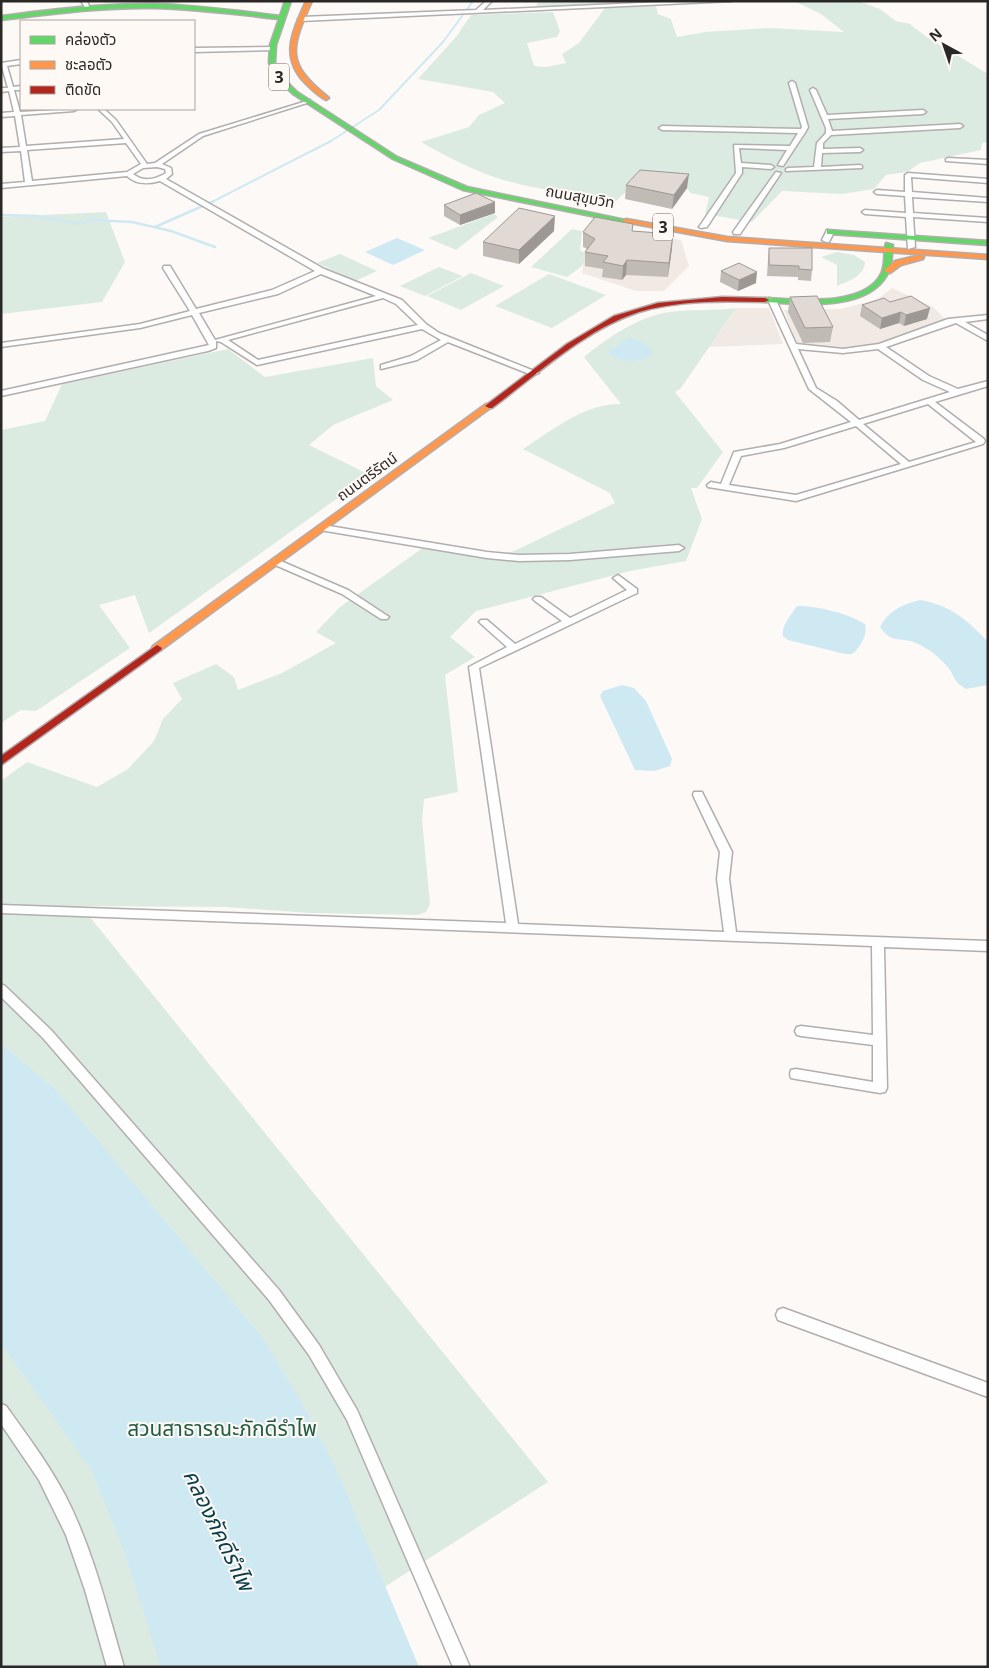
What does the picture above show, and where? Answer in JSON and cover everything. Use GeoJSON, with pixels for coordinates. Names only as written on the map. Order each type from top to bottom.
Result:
{"type":"FeatureCollection","features":[{"type":"Feature","properties":{"kind":"main road","name":"ถนนสุขุมวิท"},"geometry":{"type":"LineString","coordinates":[[288,1],[272,49],[272,63],[279,78],[308,101],[395,158],[465,189],[507,199],[737,232],[826,239],[883,247],[988,257]]}},
{"type":"Feature","properties":{"kind":"main road","name":"3"},"geometry":{"type":"LineString","coordinates":[[309,1],[291,46],[291,59],[295,71],[306,83],[335,104]]}},
{"type":"Feature","properties":{"kind":"main road"},"geometry":{"type":"LineString","coordinates":[[1,18],[86,5],[134,4],[206,9],[282,18]]}},
{"type":"Feature","properties":{"kind":"main road","name":"ถนนสุขุมวิท"},"geometry":{"type":"LineString","coordinates":[[408,151],[455,175],[481,184],[727,239],[826,239]]}},
{"type":"Feature","properties":{"kind":"main road"},"geometry":{"type":"LineString","coordinates":[[826,239],[988,243]]}},
{"type":"Feature","properties":{"kind":"main road"},"geometry":{"type":"LineString","coordinates":[[826,239],[869,260]]}},
{"type":"Feature","properties":{"kind":"main road","name":"ถนนสุขุมวิท"},"geometry":{"type":"LineString","coordinates":[[883,247],[911,242],[988,251]]}},
{"type":"Feature","properties":{"kind":"main road"},"geometry":{"type":"LineString","coordinates":[[883,247],[887,271]]}},
{"type":"Feature","properties":{"kind":"main road","name":"ถนนตรีรัตน์"},"geometry":{"type":"LineString","coordinates":[[4,761],[597,328],[621,315],[687,301],[772,300],[821,297],[859,286],[874,274],[883,247]]}},
{"type":"Feature","properties":{"kind":"main road","name":"ถนนตรีรัตน์"},"geometry":{"type":"LineString","coordinates":[[772,300],[824,302],[850,297],[874,286],[887,271],[898,263],[912,258],[955,255]]}},
{"type":"Feature","properties":{"kind":"street"},"geometry":{"type":"LineString","coordinates":[[477,12],[488,1]]}},
{"type":"Feature","properties":{"kind":"street"},"geometry":{"type":"LineString","coordinates":[[301,18],[729,1]]}},
{"type":"Feature","properties":{"kind":"street"},"geometry":{"type":"LineString","coordinates":[[195,50],[272,49]]}},
{"type":"Feature","properties":{"kind":"street"},"geometry":{"type":"LineString","coordinates":[[20,62],[3,65],[12,89],[18,114],[28,183]]}},
{"type":"Feature","properties":{"kind":"street"},"geometry":{"type":"LineString","coordinates":[[737,232],[779,169],[790,148],[803,131],[805,123],[792,83]]}},
{"type":"Feature","properties":{"kind":"street"},"geometry":{"type":"LineString","coordinates":[[1,90],[20,88]]}},
{"type":"Feature","properties":{"kind":"street"},"geometry":{"type":"LineString","coordinates":[[813,90],[826,117],[829,133]]}},
{"type":"Feature","properties":{"kind":"street"},"geometry":{"type":"LineString","coordinates":[[1,186],[129,174],[135,168],[157,164],[201,135],[308,101]]}},
{"type":"Feature","properties":{"kind":"street"},"geometry":{"type":"LineString","coordinates":[[1,116],[63,110]]}},
{"type":"Feature","properties":{"kind":"street"},"geometry":{"type":"LineString","coordinates":[[102,110],[114,121],[145,165]]}},
{"type":"Feature","properties":{"kind":"street"},"geometry":{"type":"LineString","coordinates":[[826,117],[923,112]]}},
{"type":"Feature","properties":{"kind":"street"},"geometry":{"type":"LineString","coordinates":[[817,169],[820,143],[829,133],[960,126]]}},
{"type":"Feature","properties":{"kind":"street"},"geometry":{"type":"LineString","coordinates":[[662,128],[803,131]]}},
{"type":"Feature","properties":{"kind":"street"},"geometry":{"type":"LineString","coordinates":[[1,150],[127,141]]}},
{"type":"Feature","properties":{"kind":"street"},"geometry":{"type":"LineString","coordinates":[[703,227],[738,173],[736,146],[790,148]]}},
{"type":"Feature","properties":{"kind":"street"},"geometry":{"type":"LineString","coordinates":[[819,151],[860,150]]}},
{"type":"Feature","properties":{"kind":"street"},"geometry":{"type":"LineString","coordinates":[[948,160],[988,162]]}},
{"type":"Feature","properties":{"kind":"street"},"geometry":{"type":"LineString","coordinates":[[129,174],[141,181],[161,179],[170,171],[157,164]]}},
{"type":"Feature","properties":{"kind":"street"},"geometry":{"type":"LineString","coordinates":[[738,165],[771,167],[773,171],[779,169],[860,167]]}},
{"type":"Feature","properties":{"kind":"street"},"geometry":{"type":"LineString","coordinates":[[911,242],[908,175],[988,180]]}},
{"type":"Feature","properties":{"kind":"street"},"geometry":{"type":"LineString","coordinates":[[161,179],[321,271],[352,285],[399,302],[423,326],[448,339],[535,373]]}},
{"type":"Feature","properties":{"kind":"street"},"geometry":{"type":"LineString","coordinates":[[877,192],[988,200]]}},
{"type":"Feature","properties":{"kind":"street"},"geometry":{"type":"LineString","coordinates":[[865,212],[988,220]]}},
{"type":"Feature","properties":{"kind":"street"},"geometry":{"type":"LineString","coordinates":[[1,394],[213,346],[212,341],[192,313],[166,268]]}},
{"type":"Feature","properties":{"kind":"street"},"geometry":{"type":"LineString","coordinates":[[1,345],[140,326],[275,292],[321,271]]}},
{"type":"Feature","properties":{"kind":"street"},"geometry":{"type":"LineString","coordinates":[[212,341],[383,296]]}},
{"type":"Feature","properties":{"kind":"street"},"geometry":{"type":"LineString","coordinates":[[772,300],[813,389],[834,403],[907,465]]}},
{"type":"Feature","properties":{"kind":"street"},"geometry":{"type":"LineString","coordinates":[[793,346],[843,351],[880,346],[957,320],[988,317]]}},
{"type":"Feature","properties":{"kind":"street"},"geometry":{"type":"LineString","coordinates":[[957,320],[988,339]]}},
{"type":"Feature","properties":{"kind":"street"},"geometry":{"type":"LineString","coordinates":[[222,339],[257,364],[423,326]]}},
{"type":"Feature","properties":{"kind":"street"},"geometry":{"type":"LineString","coordinates":[[384,367],[414,358],[448,339]]}},
{"type":"Feature","properties":{"kind":"street"},"geometry":{"type":"LineString","coordinates":[[880,346],[926,378],[957,392]]}},
{"type":"Feature","properties":{"kind":"street"},"geometry":{"type":"LineString","coordinates":[[724,487],[737,454],[781,446],[987,384]]}},
{"type":"Feature","properties":{"kind":"street"},"geometry":{"type":"LineString","coordinates":[[711,485],[796,498],[978,444],[982,441],[929,401]]}},
{"type":"Feature","properties":{"kind":"street"},"geometry":{"type":"LineString","coordinates":[[323,528],[487,555],[519,558],[570,557],[678,548]]}},
{"type":"Feature","properties":{"kind":"street"},"geometry":{"type":"LineString","coordinates":[[276,562],[345,592],[384,617]]}},
{"type":"Feature","properties":{"kind":"street"},"geometry":{"type":"LineString","coordinates":[[512,928],[474,667],[634,591],[618,578]]}},
{"type":"Feature","properties":{"kind":"street"},"geometry":{"type":"LineString","coordinates":[[538,599],[569,622]]}},
{"type":"Feature","properties":{"kind":"street"},"geometry":{"type":"LineString","coordinates":[[484,622],[514,648]]}},
{"type":"Feature","properties":{"kind":"street"},"geometry":{"type":"LineString","coordinates":[[698,796],[726,852],[722,879],[731,936]]}},
{"type":"Feature","properties":{"kind":"street"},"geometry":{"type":"LineString","coordinates":[[1,909],[988,946]]}},
{"type":"Feature","properties":{"kind":"street"},"geometry":{"type":"LineString","coordinates":[[796,1074],[880,1088],[878,942]]}},
{"type":"Feature","properties":{"kind":"street"},"geometry":{"type":"LineString","coordinates":[[1,989],[47,1034],[274,1296],[314,1350],[352,1415],[462,1667]]}},
{"type":"Feature","properties":{"kind":"street"},"geometry":{"type":"LineString","coordinates":[[801,1030],[879,1041]]}},
{"type":"Feature","properties":{"kind":"street"},"geometry":{"type":"LineString","coordinates":[[782,1315],[988,1390]]}},
{"type":"Feature","properties":{"kind":"street"},"geometry":{"type":"LineString","coordinates":[[1,1411],[41,1468],[66,1515],[92,1585],[116,1667]]}},
{"type":"Feature","properties":{"kind":"shaded area"},"geometry":{"type":"Polygon","coordinates":[[[590,225],[681,240],[689,266],[664,291],[636,291],[582,273],[590,225]]]}},
{"type":"Feature","properties":{"kind":"shaded area"},"geometry":{"type":"Polygon","coordinates":[[[892,288],[933,307],[946,320],[877,344],[840,349],[796,343],[784,310],[841,309],[878,299],[892,288]]]}},
{"type":"Feature","properties":{"kind":"shaded area"},"geometry":{"type":"Polygon","coordinates":[[[736,308],[769,308],[783,344],[709,347],[736,308]]]}},
{"type":"Feature","properties":{"kind":"green space"},"geometry":{"type":"Polygon","coordinates":[[[542,1],[689,1],[538,7],[536,4],[542,1]]]}},
{"type":"Feature","properties":{"kind":"green space"},"geometry":{"type":"Polygon","coordinates":[[[794,1],[858,1],[880,9],[896,21],[910,24],[928,38],[988,74],[988,142],[982,143],[981,150],[920,163],[907,172],[886,175],[874,189],[842,194],[782,191],[752,222],[705,214],[709,197],[690,193],[687,188],[635,183],[616,201],[510,182],[468,166],[421,142],[469,127],[479,115],[505,103],[493,92],[418,79],[456,37],[471,15],[553,12],[560,31],[557,37],[527,43],[534,66],[546,67],[566,63],[562,54],[579,43],[605,8],[656,6],[658,14],[671,19],[677,37],[705,32],[769,28],[844,32],[821,14],[794,1]]]}},
{"type":"Feature","properties":{"kind":"green space"},"geometry":{"type":"Polygon","coordinates":[[[106,212],[125,262],[102,302],[1,314],[1,217],[106,212]]]}},
{"type":"Feature","properties":{"kind":"green space"},"geometry":{"type":"Polygon","coordinates":[[[494,214],[498,217],[456,250],[428,238],[494,214]]]}},
{"type":"Feature","properties":{"kind":"green space"},"geometry":{"type":"Polygon","coordinates":[[[572,229],[582,231],[580,250],[589,255],[581,267],[567,277],[531,267],[572,229]]]}},
{"type":"Feature","properties":{"kind":"green space"},"geometry":{"type":"Polygon","coordinates":[[[837,252],[854,255],[865,262],[859,274],[837,286],[837,265],[821,257],[837,252]]]}},
{"type":"Feature","properties":{"kind":"green space"},"geometry":{"type":"Polygon","coordinates":[[[340,254],[377,271],[355,281],[317,263],[340,254]]]}},
{"type":"Feature","properties":{"kind":"green space"},"geometry":{"type":"Polygon","coordinates":[[[439,267],[463,276],[425,296],[400,286],[439,267]]]}},
{"type":"Feature","properties":{"kind":"green space"},"geometry":{"type":"Polygon","coordinates":[[[471,273],[504,286],[461,310],[427,296],[471,273]]]}},
{"type":"Feature","properties":{"kind":"green space"},"geometry":{"type":"Polygon","coordinates":[[[549,274],[606,295],[552,328],[495,306],[549,274]]]}},
{"type":"Feature","properties":{"kind":"green space","name":"สวนสาธารณะภักดีรำไพ"},"geometry":{"type":"Polygon","coordinates":[[[736,308],[681,388],[675,392],[723,452],[697,488],[691,488],[702,519],[686,561],[630,571],[476,611],[450,637],[475,657],[445,675],[458,792],[424,799],[422,820],[430,904],[426,912],[418,915],[309,913],[226,907],[81,906],[548,1482],[260,1667],[1,1667],[1,781],[27,762],[97,787],[128,769],[154,741],[163,719],[182,699],[173,683],[216,664],[234,677],[238,690],[282,673],[336,643],[316,632],[340,607],[424,547],[492,557],[514,551],[615,503],[610,493],[523,449],[582,413],[608,405],[621,404],[584,357],[613,335],[646,318],[670,312],[736,308]]]}},
{"type":"Feature","properties":{"kind":"green space"},"geometry":{"type":"Polygon","coordinates":[[[228,349],[265,377],[373,358],[376,386],[393,400],[333,425],[309,445],[370,475],[149,633],[135,595],[99,605],[130,648],[36,711],[21,710],[1,723],[1,430],[45,421],[62,384],[228,349]]]}},
{"type":"Feature","properties":{"kind":"water"},"geometry":{"type":"Polygon","coordinates":[[[397,238],[425,250],[393,265],[365,252],[397,238]]]}},
{"type":"Feature","properties":{"kind":"water"},"geometry":{"type":"Polygon","coordinates":[[[629,338],[644,343],[653,353],[648,357],[630,361],[618,359],[607,352],[629,338]]]}},
{"type":"Feature","properties":{"kind":"water"},"geometry":{"type":"Polygon","coordinates":[[[920,600],[950,610],[965,620],[988,642],[988,685],[966,689],[958,683],[949,669],[930,650],[913,642],[893,638],[884,633],[880,627],[892,612],[902,606],[920,600]]]}},
{"type":"Feature","properties":{"kind":"water"},"geometry":{"type":"Polygon","coordinates":[[[797,606],[832,611],[865,624],[866,628],[860,645],[852,654],[845,654],[788,640],[783,636],[783,628],[797,606]]]}},
{"type":"Feature","properties":{"kind":"water"},"geometry":{"type":"Polygon","coordinates":[[[622,685],[634,688],[646,701],[672,759],[670,766],[654,771],[635,770],[600,696],[603,691],[622,685]]]}},
{"type":"Feature","properties":{"kind":"water","name":"คลองภัคดีรำไพ"},"geometry":{"type":"Polygon","coordinates":[[[1,1044],[54,1088],[262,1337],[302,1403],[335,1466],[419,1667],[161,1667],[123,1548],[91,1469],[1,1344],[1,1044]]]}},
{"type":"Feature","properties":{"kind":"building"},"geometry":{"type":"Polygon","coordinates":[[[640,170],[689,174],[674,195],[626,185],[640,170]]]}},
{"type":"Feature","properties":{"kind":"building"},"geometry":{"type":"Polygon","coordinates":[[[476,193],[495,202],[460,215],[444,205],[476,193]]]}},
{"type":"Feature","properties":{"kind":"building"},"geometry":{"type":"Polygon","coordinates":[[[519,208],[555,216],[519,250],[483,242],[519,208]]]}},
{"type":"Feature","properties":{"kind":"building"},"geometry":{"type":"Polygon","coordinates":[[[595,217],[633,224],[632,231],[673,234],[669,263],[627,260],[623,266],[603,262],[608,256],[585,252],[595,239],[583,232],[595,217]]]}},
{"type":"Feature","properties":{"kind":"building"},"geometry":{"type":"Polygon","coordinates":[[[769,248],[812,248],[812,270],[799,269],[799,266],[769,265],[769,248]]]}},
{"type":"Feature","properties":{"kind":"building"},"geometry":{"type":"Polygon","coordinates":[[[739,263],[757,272],[739,280],[721,271],[739,263]]]}},
{"type":"Feature","properties":{"kind":"building"},"geometry":{"type":"Polygon","coordinates":[[[817,296],[833,327],[805,328],[790,297],[817,296]]]}},
{"type":"Feature","properties":{"kind":"building"},"geometry":{"type":"Polygon","coordinates":[[[911,296],[930,308],[906,315],[901,312],[882,318],[862,305],[884,298],[890,302],[911,296]]]}},
{"type":"Feature","properties":{"kind":"waterway"},"geometry":{"type":"LineString","coordinates":[[214,201],[331,141],[379,110],[443,42],[473,1]]}},
{"type":"Feature","properties":{"kind":"waterway"},"geometry":{"type":"LineString","coordinates":[[155,227],[214,201]]}},
{"type":"Feature","properties":{"kind":"waterway"},"geometry":{"type":"LineString","coordinates":[[1,215],[36,216],[81,224],[90,220],[132,222],[171,231],[215,247]]}},
{"type":"Feature","properties":{"kind":"traffic: fast"},"geometry":{"type":"LineString","coordinates":[[288,1],[273,45],[272,63],[279,78],[295,93],[395,158],[465,189],[626,221]]}},
{"type":"Feature","properties":{"kind":"traffic: fast"},"geometry":{"type":"LineString","coordinates":[[1,18],[77,9],[134,6],[218,10],[282,18]]}},
{"type":"Feature","properties":{"kind":"traffic: fast"},"geometry":{"type":"LineString","coordinates":[[830,232],[988,243]]}},
{"type":"Feature","properties":{"kind":"traffic: fast"},"geometry":{"type":"LineString","coordinates":[[765,300],[829,301],[847,299],[862,294],[875,286],[884,275],[889,245]]}},
{"type":"Feature","properties":{"kind":"traffic: slow"},"geometry":{"type":"LineString","coordinates":[[309,1],[296,31],[292,55],[301,76],[326,98]]}},
{"type":"Feature","properties":{"kind":"traffic: slow"},"geometry":{"type":"LineString","coordinates":[[626,221],[727,239],[988,257]]}},
{"type":"Feature","properties":{"kind":"traffic: slow"},"geometry":{"type":"LineString","coordinates":[[887,271],[898,263],[920,257]]}},
{"type":"Feature","properties":{"kind":"traffic: slow"},"geometry":{"type":"LineString","coordinates":[[157,648],[489,406]]}},
{"type":"Feature","properties":{"kind":"traffic: jam"},"geometry":{"type":"LineString","coordinates":[[489,406],[570,346],[617,318],[658,305],[679,302],[722,299],[765,300]]}},
{"type":"Feature","properties":{"kind":"traffic: jam"},"geometry":{"type":"LineString","coordinates":[[1,761],[157,648]]}}]}
